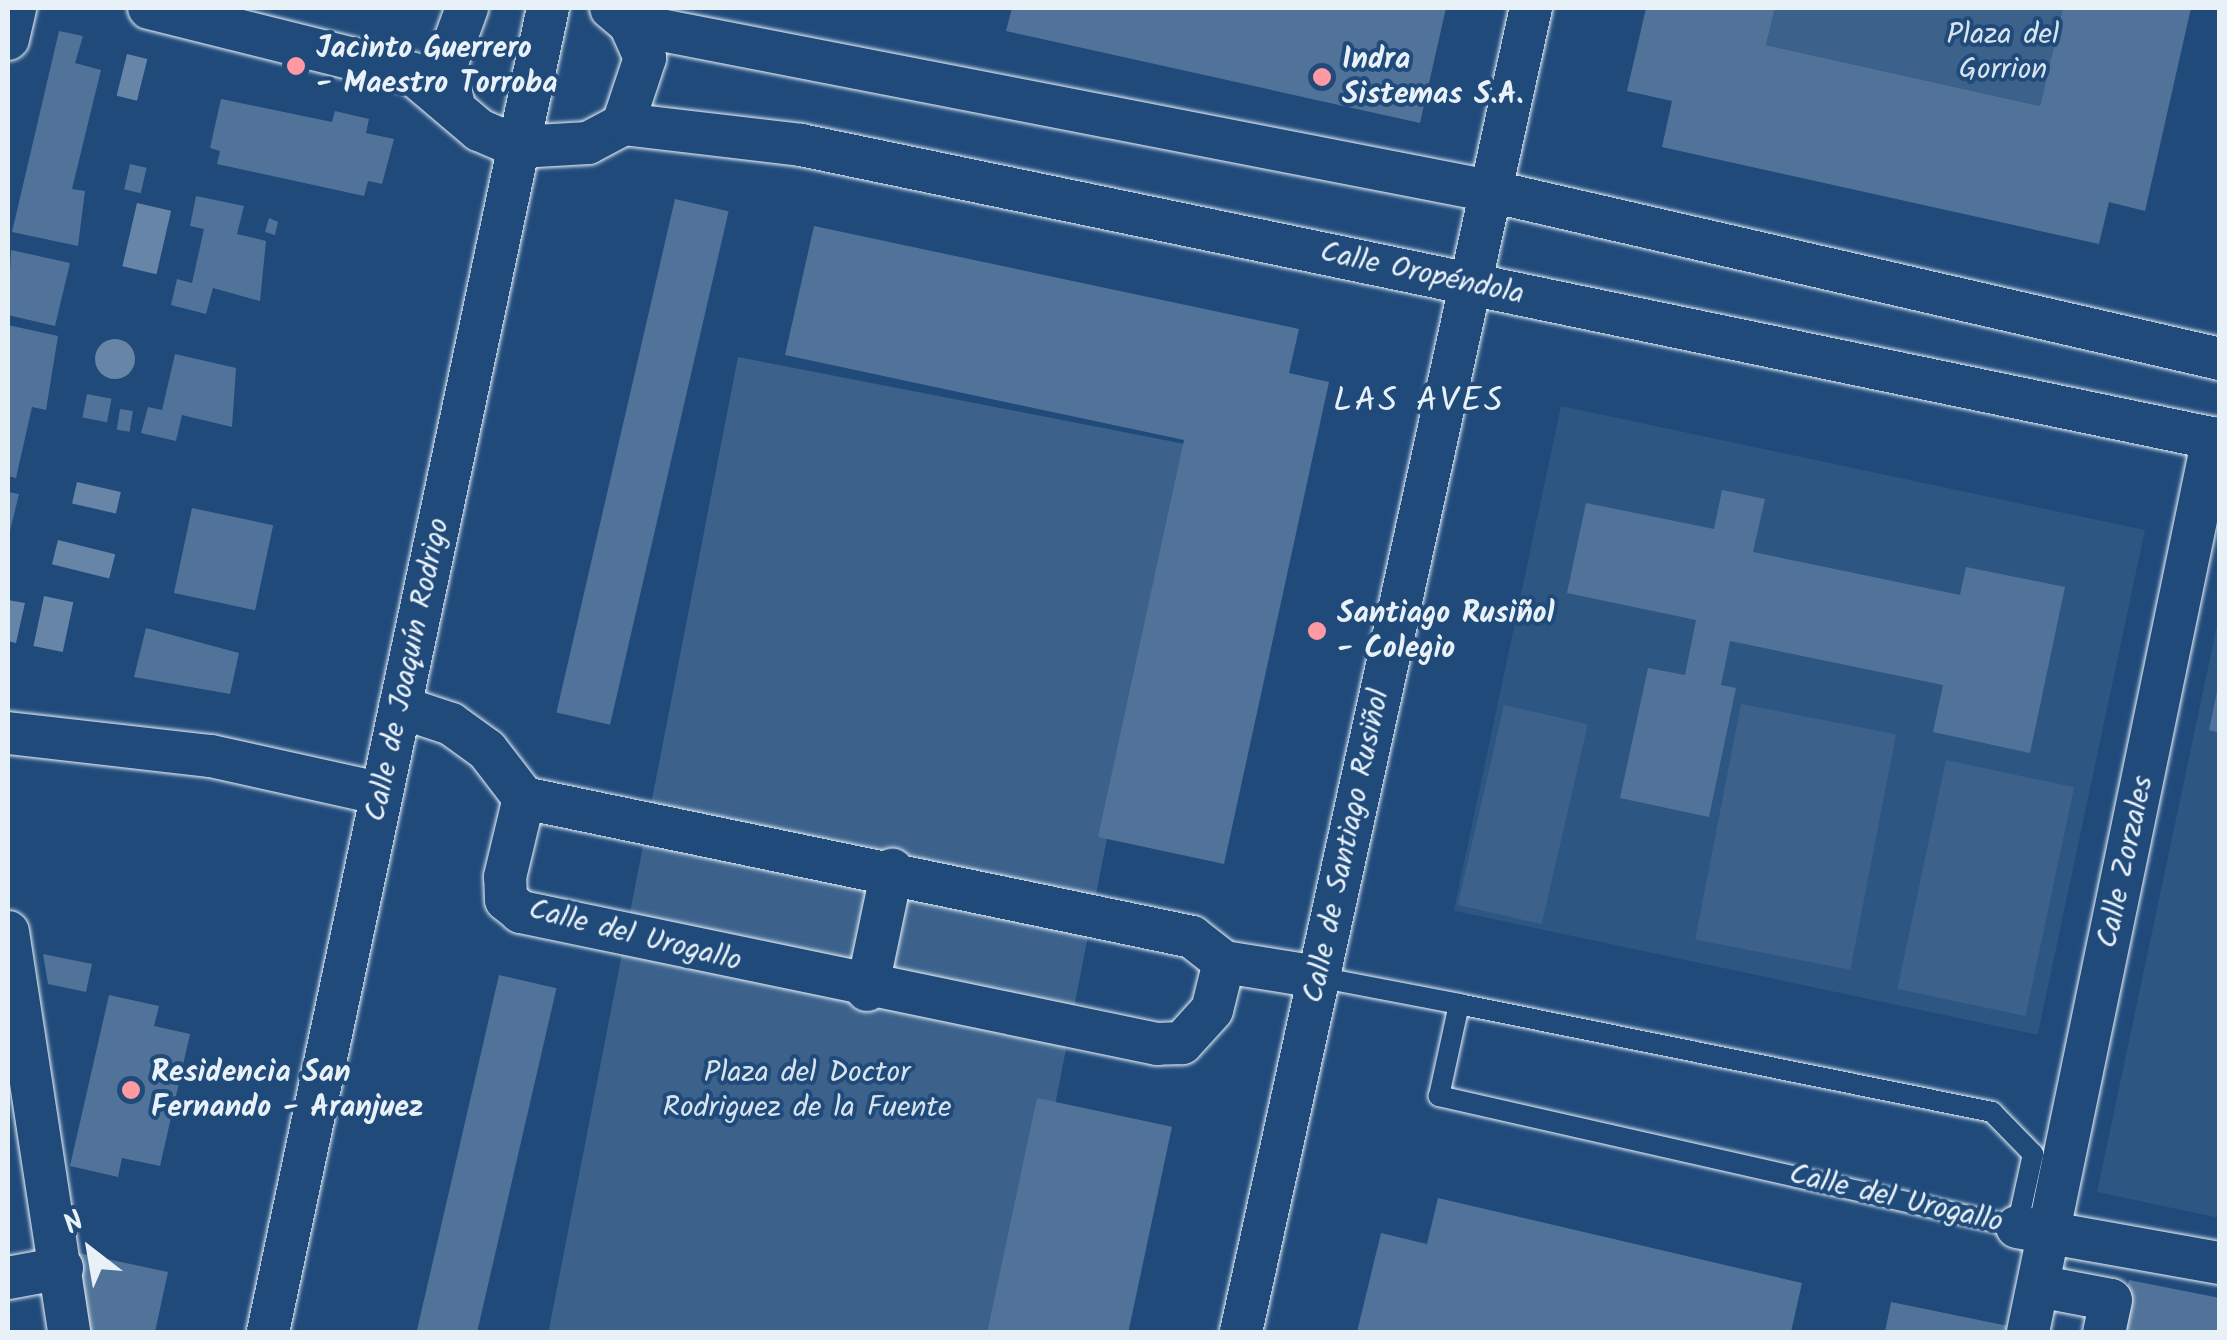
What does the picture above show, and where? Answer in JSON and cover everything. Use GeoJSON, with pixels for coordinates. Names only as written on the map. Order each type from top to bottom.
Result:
{"type":"FeatureCollection","features":[{"type":"Feature","properties":{"kind":"street"},"geometry":{"type":"LineString","coordinates":[[8,38],[15,8]]}},
{"type":"Feature","properties":{"kind":"street"},"geometry":{"type":"LineString","coordinates":[[149,8],[413,74],[479,130],[519,147]]}},
{"type":"Feature","properties":{"kind":"street"},"geometry":{"type":"LineString","coordinates":[[454,106],[445,68],[467,8]]}},
{"type":"Feature","properties":{"kind":"street","name":"Calle de Joaquín Rodrigo"},"geometry":{"type":"LineString","coordinates":[[268,1332],[548,8]]}},
{"type":"Feature","properties":{"kind":"street","name":"Calle de Santiago Rusiñol"},"geometry":{"type":"LineString","coordinates":[[1240,1332],[1531,8]]}},
{"type":"Feature","properties":{"kind":"street"},"geometry":{"type":"LineString","coordinates":[[621,16],[1490,191],[2220,358]]}},
{"type":"Feature","properties":{"kind":"street"},"geometry":{"type":"LineString","coordinates":[[621,16],[644,58],[622,124]]}},
{"type":"Feature","properties":{"kind":"street","name":"Calle Oropéndola"},"geometry":{"type":"LineString","coordinates":[[519,147],[588,143],[622,124],[801,144],[2216,439]]}},
{"type":"Feature","properties":{"kind":"street","name":"Calle Zorzales"},"geometry":{"type":"LineString","coordinates":[[2028,1332],[2038,1286],[2034,1232],[2216,439]]}},
{"type":"Feature","properties":{"kind":"street"},"geometry":{"type":"LineString","coordinates":[[400,707],[451,724],[488,750],[524,798]]}},
{"type":"Feature","properties":{"kind":"street"},"geometry":{"type":"LineString","coordinates":[[8,733],[211,756],[382,794]]}},
{"type":"Feature","properties":{"kind":"street","name":"Calle del Urogallo"},"geometry":{"type":"LineString","coordinates":[[1224,962],[1212,1010],[1182,1043],[866,990],[521,912],[506,900],[505,877],[524,798],[892,870],[1192,937],[1224,962],[1318,977]]}},
{"type":"Feature","properties":{"kind":"street"},"geometry":{"type":"LineString","coordinates":[[866,990],[892,870]]}},
{"type":"Feature","properties":{"kind":"street"},"geometry":{"type":"LineString","coordinates":[[8,932],[69,1332]]}},
{"type":"Feature","properties":{"kind":"street"},"geometry":{"type":"LineString","coordinates":[[2034,1232],[2220,1263]]}},
{"type":"Feature","properties":{"kind":"street"},"geometry":{"type":"LineString","coordinates":[[8,1278],[62,1268]]}},
{"type":"Feature","properties":{"kind":"street"},"geometry":{"type":"LineString","coordinates":[[2038,1286],[2111,1300],[2104,1332]]}},
{"type":"Feature","properties":{"kind":"lane","name":"Calle del Urogallo"},"geometry":{"type":"LineString","coordinates":[[1318,977],[1460,1004],[1992,1112],[2032,1154],[2034,1232],[1439,1096],[1460,1004]]}},
{"type":"Feature","properties":{"kind":"shaded area"},"geometry":{"type":"Polygon","coordinates":[[[127,54],[147,59],[137,101],[117,96],[127,54]]]}},
{"type":"Feature","properties":{"kind":"shaded area"},"geometry":{"type":"Polygon","coordinates":[[[137,203],[171,211],[156,274],[122,266],[137,203]]]}},
{"type":"Feature","properties":{"kind":"shaded area"},"geometry":{"type":"Polygon","coordinates":[[[115,339],[129,345],[135,359],[129,373],[115,379],[101,373],[95,359],[101,345],[115,339]]]}},
{"type":"Feature","properties":{"kind":"shaded area"},"geometry":{"type":"Polygon","coordinates":[[[1561,406],[2145,530],[2038,1035],[1454,911],[1561,406]]]}},
{"type":"Feature","properties":{"kind":"shaded area"},"geometry":{"type":"Polygon","coordinates":[[[77,482],[121,492],[116,514],[72,503],[77,482]]]}},
{"type":"Feature","properties":{"kind":"shaded area"},"geometry":{"type":"Polygon","coordinates":[[[58,540],[115,554],[109,579],[52,564],[58,540]]]}},
{"type":"Feature","properties":{"kind":"shaded area"},"geometry":{"type":"Polygon","coordinates":[[[44,596],[73,602],[63,652],[33,646],[44,596]]]}},
{"type":"Feature","properties":{"kind":"shaded area"},"geometry":{"type":"Polygon","coordinates":[[[8,600],[25,603],[16,643],[8,641],[8,600]]]}},
{"type":"Feature","properties":{"kind":"shaded area"},"geometry":{"type":"Polygon","coordinates":[[[2219,616],[2219,1218],[2097,1192],[2219,616]]]}},
{"type":"Feature","properties":{"kind":"green space","name":"Plaza del Gorrion"},"geometry":{"type":"Polygon","coordinates":[[[1775,8],[2063,8],[2040,106],[1766,45],[1775,8]]]}},
{"type":"Feature","properties":{"kind":"green space","name":"Plaza del Doctor Rodriguez de la Fuente"},"geometry":{"type":"Polygon","coordinates":[[[738,357],[1184,444],[1011,1332],[548,1332],[738,357]]]}},
{"type":"Feature","properties":{"kind":"green space"},"geometry":{"type":"Polygon","coordinates":[[[1741,704],[1896,734],[1850,970],[1695,940],[1741,704]]]}},
{"type":"Feature","properties":{"kind":"green space"},"geometry":{"type":"Polygon","coordinates":[[[1504,705],[1588,724],[1542,924],[1458,905],[1504,705]]]}},
{"type":"Feature","properties":{"kind":"green space"},"geometry":{"type":"Polygon","coordinates":[[[1946,760],[2074,787],[2025,1016],[1897,989],[1946,760]]]}},
{"type":"Feature","properties":{"kind":"building","name":"Indra Sistemas S.A."},"geometry":{"type":"Polygon","coordinates":[[[1012,8],[1446,8],[1420,123],[1006,31],[1012,8]]]}},
{"type":"Feature","properties":{"kind":"building"},"geometry":{"type":"Polygon","coordinates":[[[1646,8],[1775,8],[1766,45],[2040,106],[2063,8],[2191,8],[2145,211],[2109,202],[2099,244],[1662,147],[1672,101],[1627,91],[1646,8]]]}},
{"type":"Feature","properties":{"kind":"building"},"geometry":{"type":"Polygon","coordinates":[[[59,31],[83,36],[75,63],[101,70],[72,189],[85,191],[78,246],[12,232],[59,31]]]}},
{"type":"Feature","properties":{"kind":"building"},"geometry":{"type":"Polygon","coordinates":[[[221,99],[332,122],[335,111],[369,119],[366,133],[394,139],[382,184],[368,181],[364,196],[217,164],[220,151],[210,148],[221,99]]]}},
{"type":"Feature","properties":{"kind":"building"},"geometry":{"type":"Polygon","coordinates":[[[130,164],[147,168],[141,193],[124,189],[130,164]]]}},
{"type":"Feature","properties":{"kind":"building"},"geometry":{"type":"Polygon","coordinates":[[[196,196],[244,206],[237,234],[266,241],[260,301],[213,288],[206,314],[171,305],[177,279],[192,283],[204,229],[190,226],[196,196]]]}},
{"type":"Feature","properties":{"kind":"building"},"geometry":{"type":"Polygon","coordinates":[[[675,199],[729,211],[610,725],[556,712],[675,199]]]}},
{"type":"Feature","properties":{"kind":"building"},"geometry":{"type":"Polygon","coordinates":[[[269,218],[278,222],[275,235],[265,232],[269,218]]]}},
{"type":"Feature","properties":{"kind":"building"},"geometry":{"type":"Polygon","coordinates":[[[814,226],[1299,329],[1289,373],[1329,382],[1224,864],[1098,837],[1184,440],[785,355],[814,226]]]}},
{"type":"Feature","properties":{"kind":"building"},"geometry":{"type":"Polygon","coordinates":[[[11,250],[70,263],[55,326],[8,315],[11,250]]]}},
{"type":"Feature","properties":{"kind":"building"},"geometry":{"type":"Polygon","coordinates":[[[8,325],[58,336],[46,410],[32,407],[16,478],[8,476],[8,325]]]}},
{"type":"Feature","properties":{"kind":"building"},"geometry":{"type":"Polygon","coordinates":[[[175,354],[236,368],[232,427],[182,415],[176,441],[141,433],[148,407],[162,410],[175,354]]]}},
{"type":"Feature","properties":{"kind":"building"},"geometry":{"type":"Polygon","coordinates":[[[87,394],[112,399],[107,422],[82,418],[87,394]]]}},
{"type":"Feature","properties":{"kind":"building"},"geometry":{"type":"Polygon","coordinates":[[[120,409],[133,411],[130,432],[117,430],[120,409]]]}},
{"type":"Feature","properties":{"kind":"building"},"geometry":{"type":"Polygon","coordinates":[[[1722,490],[1765,499],[1753,552],[1960,595],[1966,567],[2065,587],[2030,753],[1933,732],[1943,685],[1730,641],[1721,685],[1736,688],[1709,817],[1620,798],[1648,668],[1685,675],[1696,620],[1567,593],[1586,503],[1714,529],[1722,490]]]}},
{"type":"Feature","properties":{"kind":"building"},"geometry":{"type":"Polygon","coordinates":[[[8,492],[19,494],[9,535],[8,535],[8,492]]]}},
{"type":"Feature","properties":{"kind":"building"},"geometry":{"type":"Polygon","coordinates":[[[192,508],[273,525],[255,610],[174,593],[192,508]]]}},
{"type":"Feature","properties":{"kind":"building"},"geometry":{"type":"Polygon","coordinates":[[[146,628],[239,653],[230,694],[134,677],[146,628]]]}},
{"type":"Feature","properties":{"kind":"building"},"geometry":{"type":"Polygon","coordinates":[[[2220,687],[2220,733],[2209,730],[2220,687]]]}},
{"type":"Feature","properties":{"kind":"building"},"geometry":{"type":"Polygon","coordinates":[[[43,954],[92,964],[86,992],[48,984],[43,954]]]}},
{"type":"Feature","properties":{"kind":"building"},"geometry":{"type":"Polygon","coordinates":[[[499,975],[556,988],[477,1332],[417,1332],[499,975]]]}},
{"type":"Feature","properties":{"kind":"building","name":"Residencia San Fernando - Aranjuez"},"geometry":{"type":"Polygon","coordinates":[[[109,995],[159,1006],[154,1026],[190,1034],[160,1166],[122,1158],[118,1177],[70,1166],[109,995]]]}},
{"type":"Feature","properties":{"kind":"building"},"geometry":{"type":"Polygon","coordinates":[[[1037,1098],[1172,1127],[1128,1332],[987,1332],[1037,1098]]]}},
{"type":"Feature","properties":{"kind":"building"},"geometry":{"type":"Polygon","coordinates":[[[1438,1198],[1802,1283],[1791,1332],[1357,1332],[1381,1233],[1427,1244],[1438,1198]]]}},
{"type":"Feature","properties":{"kind":"building"},"geometry":{"type":"Polygon","coordinates":[[[74,1252],[168,1272],[155,1332],[86,1332],[74,1252]]]}},
{"type":"Feature","properties":{"kind":"building"},"geometry":{"type":"Polygon","coordinates":[[[2129,1280],[2220,1298],[2220,1332],[2117,1332],[2129,1280]]]}},
{"type":"Feature","properties":{"kind":"building"},"geometry":{"type":"Polygon","coordinates":[[[1891,1302],[2013,1327],[2012,1332],[1885,1332],[1891,1302]]]}},
{"type":"Feature","properties":{"kind":"place","name":"Jacinto Guerrero - Maestro Torroba"},"geometry":{"type":"Point","coordinates":[296,66]}},
{"type":"Feature","properties":{"kind":"place","name":"Indra Sistemas S.A."},"geometry":{"type":"Point","coordinates":[1322,77]}},
{"type":"Feature","properties":{"kind":"place","name":"Santiago Rusiñol - Colegio"},"geometry":{"type":"Point","coordinates":[1317,631]}},
{"type":"Feature","properties":{"kind":"place","name":"Residencia San Fernando - Aranjuez"},"geometry":{"type":"Point","coordinates":[131,1090]}},
{"type":"Feature","properties":{"kind":"district","name":"LAS AVES"},"geometry":{"type":"Point","coordinates":[1419,402]}}]}
